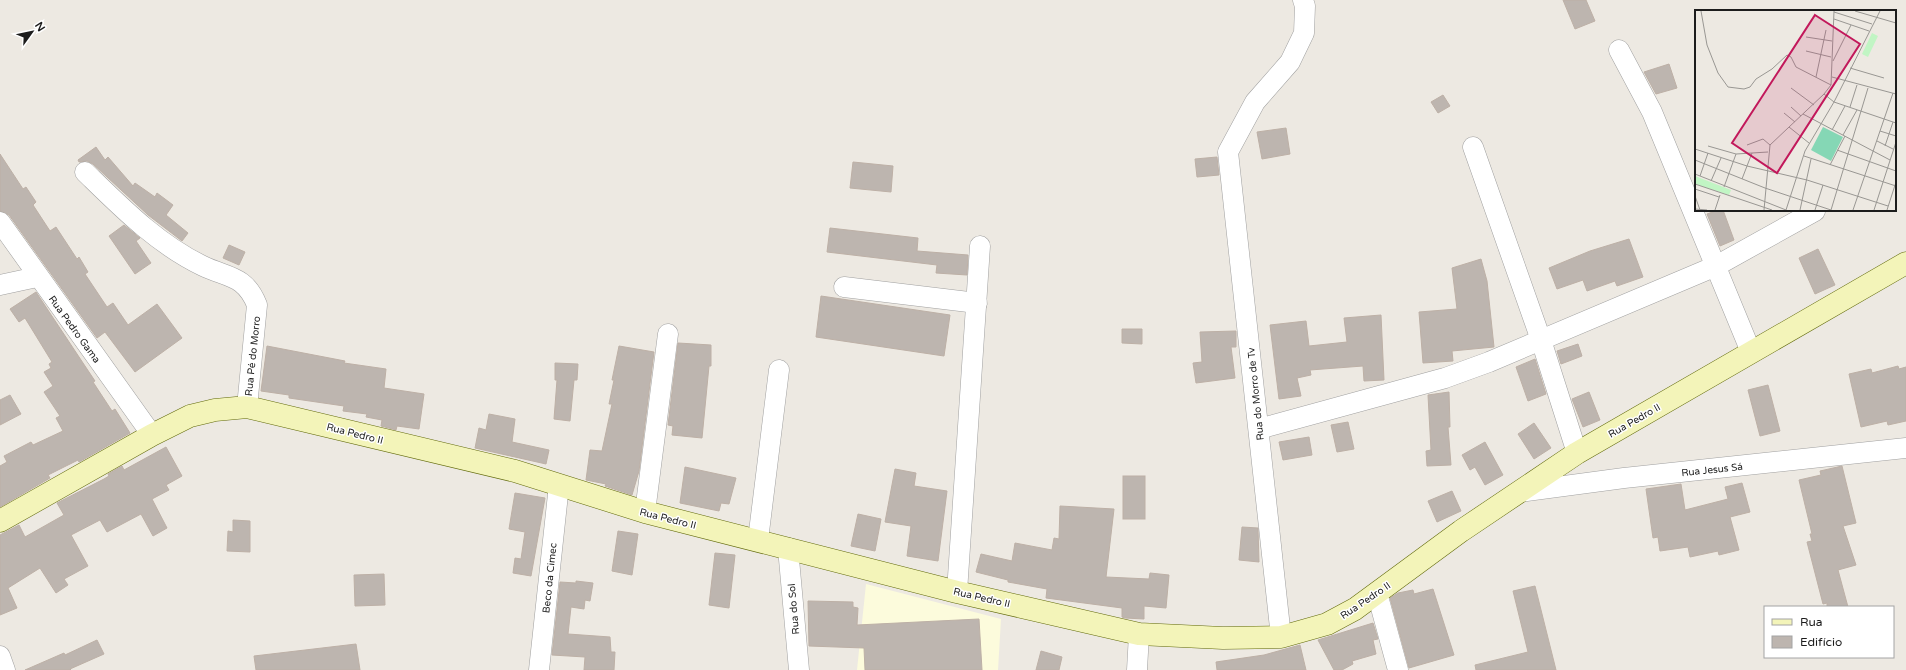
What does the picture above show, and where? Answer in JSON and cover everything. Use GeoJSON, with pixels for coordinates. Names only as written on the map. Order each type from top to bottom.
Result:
{"type":"FeatureCollection","features":[{"type":"Feature","properties":{"kind":"street","name":"Rua do Morro de Tv"},"geometry":{"type":"LineString","coordinates":[[1281,637],[1228,152],[1255,102],[1290,62],[1304,33],[1305,6],[1303,0]]}},
{"type":"Feature","properties":{"kind":"street"},"geometry":{"type":"LineString","coordinates":[[1619,50],[1652,112],[1751,352]]}},
{"type":"Feature","properties":{"kind":"street"},"geometry":{"type":"LineString","coordinates":[[1473,147],[1541,340],[1577,453]]}},
{"type":"Feature","properties":{"kind":"street","name":"Rua Pé do Morro"},"geometry":{"type":"LineString","coordinates":[[85,172],[141,225],[176,251],[203,266],[237,278],[246,285],[257,305],[247,407]]}},
{"type":"Feature","properties":{"kind":"street"},"geometry":{"type":"LineString","coordinates":[[1258,429],[1445,378],[1489,362],[1716,266],[1815,211]]}},
{"type":"Feature","properties":{"kind":"street","name":"Rua Pedro Gama"},"geometry":{"type":"LineString","coordinates":[[0,222],[37,276],[152,435]]}},
{"type":"Feature","properties":{"kind":"street"},"geometry":{"type":"LineString","coordinates":[[957,592],[980,246]]}},
{"type":"Feature","properties":{"kind":"street","name":"Rua Pedro II"},"geometry":{"type":"LineString","coordinates":[[0,521],[152,435],[190,416],[215,410],[247,407],[515,472],[645,512],[957,592],[1139,634],[1223,638],[1281,637],[1327,624],[1355,609],[1519,492],[1577,453],[1906,263]]}},
{"type":"Feature","properties":{"kind":"street"},"geometry":{"type":"LineString","coordinates":[[0,285],[37,276]]}},
{"type":"Feature","properties":{"kind":"street"},"geometry":{"type":"LineString","coordinates":[[844,287],[976,303]]}},
{"type":"Feature","properties":{"kind":"street"},"geometry":{"type":"LineString","coordinates":[[645,512],[668,334]]}},
{"type":"Feature","properties":{"kind":"street"},"geometry":{"type":"LineString","coordinates":[[758,540],[779,370]]}},
{"type":"Feature","properties":{"kind":"street","name":"Rua Jesus Sá"},"geometry":{"type":"LineString","coordinates":[[1519,492],[1624,478],[1906,448]]}},
{"type":"Feature","properties":{"kind":"street","name":"Beco da Cimec"},"geometry":{"type":"LineString","coordinates":[[539,670],[559,485]]}},
{"type":"Feature","properties":{"kind":"street","name":"Rua do Sol"},"geometry":{"type":"LineString","coordinates":[[788,548],[799,670]]}},
{"type":"Feature","properties":{"kind":"street"},"geometry":{"type":"LineString","coordinates":[[1377,593],[1398,670]]}},
{"type":"Feature","properties":{"kind":"street"},"geometry":{"type":"LineString","coordinates":[[1137,670],[1139,634]]}},
{"type":"Feature","properties":{"kind":"street"},"geometry":{"type":"LineString","coordinates":[[0,656],[5,670]]}},
{"type":"Feature","properties":{"kind":"shaded area"},"geometry":{"type":"Polygon","coordinates":[[[866,584],[1001,619],[998,670],[857,670],[866,584]]]}},
{"type":"Feature","properties":{"kind":"building"},"geometry":{"type":"Polygon","coordinates":[[[1563,0],[1586,0],[1595,21],[1575,29],[1563,0]]]}},
{"type":"Feature","properties":{"kind":"building"},"geometry":{"type":"Polygon","coordinates":[[[1669,64],[1677,88],[1656,94],[1644,72],[1669,64]]]}},
{"type":"Feature","properties":{"kind":"building"},"geometry":{"type":"Polygon","coordinates":[[[1443,95],[1450,106],[1438,113],[1431,102],[1443,95]]]}},
{"type":"Feature","properties":{"kind":"building"},"geometry":{"type":"Polygon","coordinates":[[[1286,128],[1290,154],[1262,159],[1257,132],[1286,128]]]}},
{"type":"Feature","properties":{"kind":"building"},"geometry":{"type":"Polygon","coordinates":[[[96,147],[105,160],[108,157],[133,186],[135,183],[155,197],[157,193],[173,205],[166,215],[188,233],[182,241],[148,215],[93,164],[87,161],[79,162],[78,160],[96,147]]]}},
{"type":"Feature","properties":{"kind":"building"},"geometry":{"type":"Polygon","coordinates":[[[0,154],[23,189],[26,187],[36,202],[33,205],[50,231],[56,227],[77,259],[79,257],[88,272],[85,274],[107,307],[113,303],[128,325],[157,304],[182,338],[135,372],[105,332],[97,338],[9,215],[0,211],[0,154]]]}},
{"type":"Feature","properties":{"kind":"building"},"geometry":{"type":"Polygon","coordinates":[[[1217,157],[1219,175],[1197,177],[1195,159],[1217,157]]]}},
{"type":"Feature","properties":{"kind":"building"},"geometry":{"type":"Polygon","coordinates":[[[853,162],[893,166],[891,192],[850,188],[853,162]]]}},
{"type":"Feature","properties":{"kind":"building"},"geometry":{"type":"Polygon","coordinates":[[[1715,211],[1723,211],[1734,240],[1720,246],[1707,214],[1715,211]]]}},
{"type":"Feature","properties":{"kind":"building"},"geometry":{"type":"Polygon","coordinates":[[[124,225],[140,238],[136,241],[151,263],[135,274],[109,236],[124,225]]]}},
{"type":"Feature","properties":{"kind":"building"},"geometry":{"type":"Polygon","coordinates":[[[830,228],[918,238],[917,251],[968,255],[967,275],[936,273],[937,265],[827,252],[830,228]]]}},
{"type":"Feature","properties":{"kind":"building"},"geometry":{"type":"Polygon","coordinates":[[[1629,239],[1643,277],[1617,286],[1615,281],[1587,291],[1583,280],[1557,289],[1549,268],[1590,251],[1629,239]]]}},
{"type":"Feature","properties":{"kind":"building"},"geometry":{"type":"Polygon","coordinates":[[[229,245],[245,252],[239,265],[223,258],[229,245]]]}},
{"type":"Feature","properties":{"kind":"building"},"geometry":{"type":"Polygon","coordinates":[[[1818,249],[1835,285],[1815,294],[1799,258],[1818,249]]]}},
{"type":"Feature","properties":{"kind":"building"},"geometry":{"type":"Polygon","coordinates":[[[1481,259],[1487,281],[1494,347],[1452,351],[1453,361],[1423,363],[1419,312],[1457,309],[1452,268],[1481,259]]]}},
{"type":"Feature","properties":{"kind":"building"},"geometry":{"type":"Polygon","coordinates":[[[36,292],[95,381],[93,382],[112,411],[115,409],[130,433],[79,462],[78,460],[48,475],[50,478],[0,507],[0,466],[7,462],[4,456],[31,442],[33,445],[63,431],[56,418],[60,416],[44,392],[53,386],[44,372],[51,368],[49,364],[52,362],[25,318],[19,322],[10,309],[36,292]]]}},
{"type":"Feature","properties":{"kind":"building"},"geometry":{"type":"Polygon","coordinates":[[[821,296],[950,315],[944,356],[816,337],[821,296]]]}},
{"type":"Feature","properties":{"kind":"building"},"geometry":{"type":"Polygon","coordinates":[[[1381,315],[1384,380],[1364,381],[1363,366],[1310,370],[1311,375],[1297,378],[1301,396],[1279,399],[1270,325],[1306,321],[1309,346],[1347,342],[1344,318],[1381,315]]]}},
{"type":"Feature","properties":{"kind":"building"},"geometry":{"type":"Polygon","coordinates":[[[1122,329],[1142,329],[1142,344],[1122,343],[1122,329]]]}},
{"type":"Feature","properties":{"kind":"building"},"geometry":{"type":"Polygon","coordinates":[[[1236,331],[1236,347],[1231,347],[1235,378],[1196,383],[1193,363],[1202,362],[1200,332],[1236,331]]]}},
{"type":"Feature","properties":{"kind":"building"},"geometry":{"type":"Polygon","coordinates":[[[678,343],[711,345],[711,366],[709,366],[702,438],[672,435],[673,426],[668,425],[678,343]]]}},
{"type":"Feature","properties":{"kind":"building"},"geometry":{"type":"Polygon","coordinates":[[[1578,344],[1582,356],[1561,364],[1557,351],[1578,344]]]}},
{"type":"Feature","properties":{"kind":"building"},"geometry":{"type":"Polygon","coordinates":[[[267,346],[345,361],[344,363],[386,369],[384,388],[424,394],[419,429],[397,426],[396,430],[381,426],[382,420],[366,417],[367,414],[343,411],[344,406],[289,398],[289,395],[261,391],[267,346]]]}},
{"type":"Feature","properties":{"kind":"building"},"geometry":{"type":"Polygon","coordinates":[[[619,346],[654,352],[639,471],[632,495],[605,486],[606,484],[586,480],[590,450],[602,451],[612,404],[609,404],[619,346]]]}},
{"type":"Feature","properties":{"kind":"building"},"geometry":{"type":"Polygon","coordinates":[[[1535,359],[1546,394],[1528,401],[1516,367],[1535,359]]]}},
{"type":"Feature","properties":{"kind":"building"},"geometry":{"type":"Polygon","coordinates":[[[555,363],[578,364],[577,380],[574,380],[570,421],[554,419],[557,380],[555,380],[555,363]]]}},
{"type":"Feature","properties":{"kind":"building"},"geometry":{"type":"Polygon","coordinates":[[[1898,366],[1899,369],[1906,367],[1906,421],[1888,425],[1887,421],[1861,427],[1849,374],[1871,369],[1872,373],[1898,366]]]}},
{"type":"Feature","properties":{"kind":"building"},"geometry":{"type":"Polygon","coordinates":[[[1768,385],[1780,431],[1760,436],[1748,390],[1768,385]]]}},
{"type":"Feature","properties":{"kind":"building"},"geometry":{"type":"Polygon","coordinates":[[[1449,392],[1450,427],[1448,427],[1451,465],[1427,466],[1426,451],[1431,450],[1428,395],[1449,392]]]}},
{"type":"Feature","properties":{"kind":"building"},"geometry":{"type":"Polygon","coordinates":[[[1589,392],[1600,420],[1583,427],[1572,399],[1589,392]]]}},
{"type":"Feature","properties":{"kind":"building"},"geometry":{"type":"Polygon","coordinates":[[[10,395],[21,414],[0,425],[0,400],[10,395]]]}},
{"type":"Feature","properties":{"kind":"building"},"geometry":{"type":"Polygon","coordinates":[[[489,414],[515,419],[512,442],[549,450],[546,464],[475,448],[479,428],[486,430],[489,414]]]}},
{"type":"Feature","properties":{"kind":"building"},"geometry":{"type":"Polygon","coordinates":[[[1348,422],[1354,449],[1337,452],[1331,425],[1348,422]]]}},
{"type":"Feature","properties":{"kind":"building"},"geometry":{"type":"Polygon","coordinates":[[[1534,423],[1551,448],[1534,459],[1518,434],[1534,423]]]}},
{"type":"Feature","properties":{"kind":"building"},"geometry":{"type":"Polygon","coordinates":[[[1309,437],[1312,455],[1283,460],[1279,442],[1309,437]]]}},
{"type":"Feature","properties":{"kind":"building"},"geometry":{"type":"Polygon","coordinates":[[[1485,442],[1503,475],[1485,485],[1475,467],[1470,470],[1462,455],[1485,442]]]}},
{"type":"Feature","properties":{"kind":"building"},"geometry":{"type":"Polygon","coordinates":[[[166,447],[182,476],[166,485],[169,490],[152,499],[167,528],[153,536],[141,514],[107,532],[100,520],[71,535],[88,566],[64,579],[68,585],[56,593],[40,568],[8,588],[17,608],[0,615],[0,535],[19,525],[25,537],[64,515],[57,503],[104,479],[109,476],[108,474],[122,466],[124,470],[166,447]]]}},
{"type":"Feature","properties":{"kind":"building"},"geometry":{"type":"Polygon","coordinates":[[[1842,466],[1856,523],[1843,526],[1856,565],[1838,570],[1848,606],[1827,606],[1827,603],[1823,604],[1807,542],[1812,541],[1810,534],[1812,534],[1799,480],[1821,475],[1820,471],[1842,466]]]}},
{"type":"Feature","properties":{"kind":"building"},"geometry":{"type":"Polygon","coordinates":[[[685,467],[736,478],[729,504],[721,503],[719,511],[680,503],[685,467]]]}},
{"type":"Feature","properties":{"kind":"building"},"geometry":{"type":"Polygon","coordinates":[[[895,469],[916,473],[914,486],[947,491],[938,561],[907,556],[911,526],[885,522],[895,469]]]}},
{"type":"Feature","properties":{"kind":"building"},"geometry":{"type":"Polygon","coordinates":[[[1123,476],[1145,476],[1145,519],[1123,519],[1123,476]]]}},
{"type":"Feature","properties":{"kind":"building"},"geometry":{"type":"Polygon","coordinates":[[[1742,483],[1750,512],[1730,517],[1739,550],[1719,555],[1718,551],[1690,557],[1688,547],[1660,551],[1658,537],[1653,538],[1646,489],[1681,484],[1685,510],[1728,499],[1725,487],[1742,483]]]}},
{"type":"Feature","properties":{"kind":"building"},"geometry":{"type":"Polygon","coordinates":[[[1452,491],[1461,511],[1437,522],[1428,501],[1452,491]]]}},
{"type":"Feature","properties":{"kind":"building"},"geometry":{"type":"Polygon","coordinates":[[[515,493],[545,498],[531,576],[513,573],[515,558],[521,559],[525,532],[509,529],[515,493]]]}},
{"type":"Feature","properties":{"kind":"building"},"geometry":{"type":"Polygon","coordinates":[[[1060,506],[1114,509],[1106,577],[1149,579],[1150,573],[1169,575],[1166,608],[1144,606],[1144,619],[1125,618],[1122,617],[1122,608],[1046,598],[1047,589],[1008,582],[1008,580],[976,572],[981,554],[1012,561],[1015,543],[1052,550],[1054,538],[1059,539],[1060,506]]]}},
{"type":"Feature","properties":{"kind":"building"},"geometry":{"type":"Polygon","coordinates":[[[858,514],[881,519],[875,551],[851,546],[858,514]]]}},
{"type":"Feature","properties":{"kind":"building"},"geometry":{"type":"Polygon","coordinates":[[[233,520],[250,521],[250,552],[227,551],[228,531],[233,532],[233,520]]]}},
{"type":"Feature","properties":{"kind":"building"},"geometry":{"type":"Polygon","coordinates":[[[1242,527],[1258,528],[1259,562],[1239,560],[1242,527]]]}},
{"type":"Feature","properties":{"kind":"building"},"geometry":{"type":"Polygon","coordinates":[[[618,531],[638,534],[632,575],[612,571],[618,531]]]}},
{"type":"Feature","properties":{"kind":"building"},"geometry":{"type":"Polygon","coordinates":[[[715,553],[735,555],[729,608],[709,605],[715,553]]]}},
{"type":"Feature","properties":{"kind":"building"},"geometry":{"type":"Polygon","coordinates":[[[384,574],[385,605],[355,606],[354,575],[384,574]]]}},
{"type":"Feature","properties":{"kind":"building"},"geometry":{"type":"Polygon","coordinates":[[[576,581],[593,583],[590,601],[585,600],[584,609],[571,607],[568,634],[610,637],[611,652],[615,652],[614,670],[584,670],[585,657],[552,655],[560,582],[576,583],[576,581]]]}},
{"type":"Feature","properties":{"kind":"building"},"geometry":{"type":"Polygon","coordinates":[[[1535,586],[1556,670],[1476,670],[1475,665],[1528,652],[1513,591],[1535,586]]]}},
{"type":"Feature","properties":{"kind":"building"},"geometry":{"type":"Polygon","coordinates":[[[1433,589],[1454,655],[1409,668],[1390,598],[1398,593],[1413,590],[1414,594],[1433,589]]]}},
{"type":"Feature","properties":{"kind":"building"},"geometry":{"type":"Polygon","coordinates":[[[808,601],[853,602],[853,607],[858,608],[857,625],[979,619],[982,670],[865,670],[864,648],[809,646],[808,601]]]}},
{"type":"Feature","properties":{"kind":"building"},"geometry":{"type":"Polygon","coordinates":[[[1373,623],[1378,639],[1373,640],[1376,654],[1352,661],[1353,664],[1342,670],[1334,670],[1318,640],[1373,623]]]}},
{"type":"Feature","properties":{"kind":"building"},"geometry":{"type":"Polygon","coordinates":[[[97,640],[104,654],[70,669],[71,670],[25,670],[64,653],[65,655],[97,640]]]}},
{"type":"Feature","properties":{"kind":"building"},"geometry":{"type":"Polygon","coordinates":[[[356,644],[360,670],[256,670],[254,656],[356,644]]]}},
{"type":"Feature","properties":{"kind":"building"},"geometry":{"type":"Polygon","coordinates":[[[1300,645],[1306,670],[1217,670],[1216,662],[1264,655],[1300,645]]]}},
{"type":"Feature","properties":{"kind":"building"},"geometry":{"type":"Polygon","coordinates":[[[1041,651],[1062,657],[1059,670],[1036,670],[1041,651]]]}}]}
